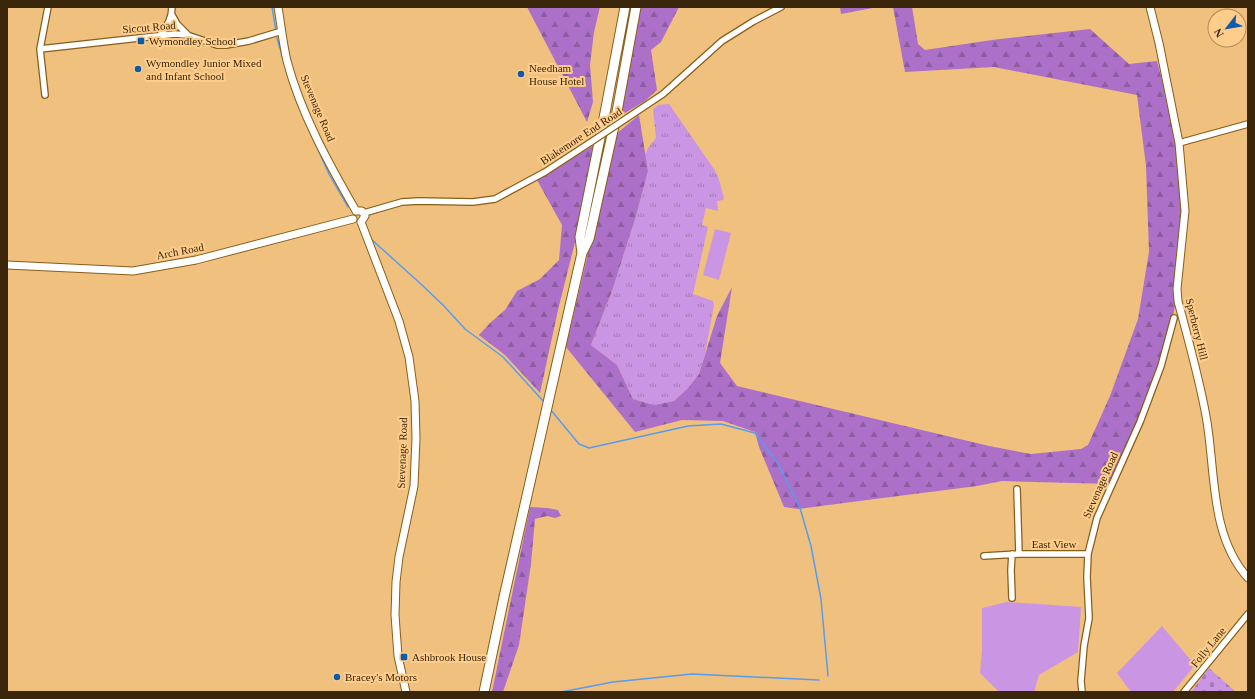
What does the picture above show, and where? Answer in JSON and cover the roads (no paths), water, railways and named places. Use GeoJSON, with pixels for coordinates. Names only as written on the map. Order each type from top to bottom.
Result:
{"type":"FeatureCollection","features":[{"type":"Feature","properties":{"kind":"main road"},"geometry":{"type":"LineString","coordinates":[[582,253],[580,237],[625,7]]}},
{"type":"Feature","properties":{"kind":"main road"},"geometry":{"type":"LineString","coordinates":[[484,692],[549,395],[582,253],[589,239],[616,117],[636,7]]}},
{"type":"Feature","properties":{"kind":"street"},"geometry":{"type":"LineString","coordinates":[[45,95],[40,49],[48,7]]}},
{"type":"Feature","properties":{"kind":"street"},"geometry":{"type":"LineString","coordinates":[[160,35],[167,26],[172,15],[172,7]]}},
{"type":"Feature","properties":{"kind":"street","name":"Stevenage Road"},"geometry":{"type":"LineString","coordinates":[[278,7],[287,60],[298,96],[333,172],[356,211]]}},
{"type":"Feature","properties":{"kind":"street","name":"Blakemore End Road"},"geometry":{"type":"LineString","coordinates":[[364,213],[402,202],[473,202],[494,199],[545,172],[663,94],[722,41],[754,20],[781,7]]}},
{"type":"Feature","properties":{"kind":"street","name":"Sperberry Hill"},"geometry":{"type":"LineString","coordinates":[[1150,7],[1160,47],[1179,144],[1185,211],[1177,288],[1178,301],[1198,376],[1206,418],[1217,509],[1223,534],[1233,556],[1247,574]]}},
{"type":"Feature","properties":{"kind":"street"},"geometry":{"type":"LineString","coordinates":[[172,15],[177,24],[187,35]]}},
{"type":"Feature","properties":{"kind":"street","name":"Siccut Road"},"geometry":{"type":"LineString","coordinates":[[40,49],[175,34],[187,35],[211,43],[226,45],[249,41],[282,31]]}},
{"type":"Feature","properties":{"kind":"street"},"geometry":{"type":"LineString","coordinates":[[1179,144],[1248,124]]}},
{"type":"Feature","properties":{"kind":"street"},"geometry":{"type":"LineString","coordinates":[[356,211],[362,211],[364,213],[365,216],[361,222],[355,221],[353,218],[356,211]]}},
{"type":"Feature","properties":{"kind":"street","name":"Arch Road"},"geometry":{"type":"LineString","coordinates":[[7,265],[132,272],[203,258],[353,218]]}},
{"type":"Feature","properties":{"kind":"street","name":"Stevenage Road"},"geometry":{"type":"LineString","coordinates":[[361,222],[399,321],[409,357],[415,401],[416,438],[414,486],[399,557],[395,609],[398,656],[406,692]]}},
{"type":"Feature","properties":{"kind":"street","name":"Stevenage Road"},"geometry":{"type":"LineString","coordinates":[[1082,692],[1081,681],[1084,646],[1089,618],[1087,577],[1088,554],[1097,518],[1140,422],[1160,366],[1174,318]]}},
{"type":"Feature","properties":{"kind":"street"},"geometry":{"type":"LineString","coordinates":[[1017,489],[1019,554]]}},
{"type":"Feature","properties":{"kind":"street"},"geometry":{"type":"LineString","coordinates":[[1012,554],[1012,598]]}},
{"type":"Feature","properties":{"kind":"street","name":"East View"},"geometry":{"type":"LineString","coordinates":[[984,556],[1012,554],[1088,554]]}},
{"type":"Feature","properties":{"kind":"street","name":"Folly Lane"},"geometry":{"type":"LineString","coordinates":[[1184,692],[1248,614]]}},
{"type":"Feature","properties":{"kind":"waterway"},"geometry":{"type":"LineString","coordinates":[[272,7],[276,31]]}},
{"type":"Feature","properties":{"kind":"waterway"},"geometry":{"type":"LineString","coordinates":[[277,38],[283,59]]}},
{"type":"Feature","properties":{"kind":"waterway"},"geometry":{"type":"LineString","coordinates":[[293,91],[297,103]]}},
{"type":"Feature","properties":{"kind":"waterway"},"geometry":{"type":"LineString","coordinates":[[311,134],[329,174],[348,207]]}},
{"type":"Feature","properties":{"kind":"waterway"},"geometry":{"type":"LineString","coordinates":[[371,239],[444,306],[465,329],[503,357],[545,403]]}},
{"type":"Feature","properties":{"kind":"waterway"},"geometry":{"type":"LineString","coordinates":[[550,409],[579,444],[589,448],[688,426],[721,424],[755,433],[777,462],[800,508],[811,546],[821,599],[828,676]]}},
{"type":"Feature","properties":{"kind":"waterway"},"geometry":{"type":"LineString","coordinates":[[561,692],[613,682],[692,674],[819,680]]}},
{"type":"Feature","properties":{"kind":"place","name":"Wymondley School"},"geometry":{"type":"Point","coordinates":[141,41]}},
{"type":"Feature","properties":{"kind":"place","name":"Wymondley Junior Mixed and Infant School"},"geometry":{"type":"Point","coordinates":[138,69]}},
{"type":"Feature","properties":{"kind":"place","name":"Needham House Hotel"},"geometry":{"type":"Point","coordinates":[521,74]}},
{"type":"Feature","properties":{"kind":"place","name":"Ashbrook House"},"geometry":{"type":"Point","coordinates":[404,657]}},
{"type":"Feature","properties":{"kind":"place","name":"Bracey's Motors"},"geometry":{"type":"Point","coordinates":[337,677]}}]}
